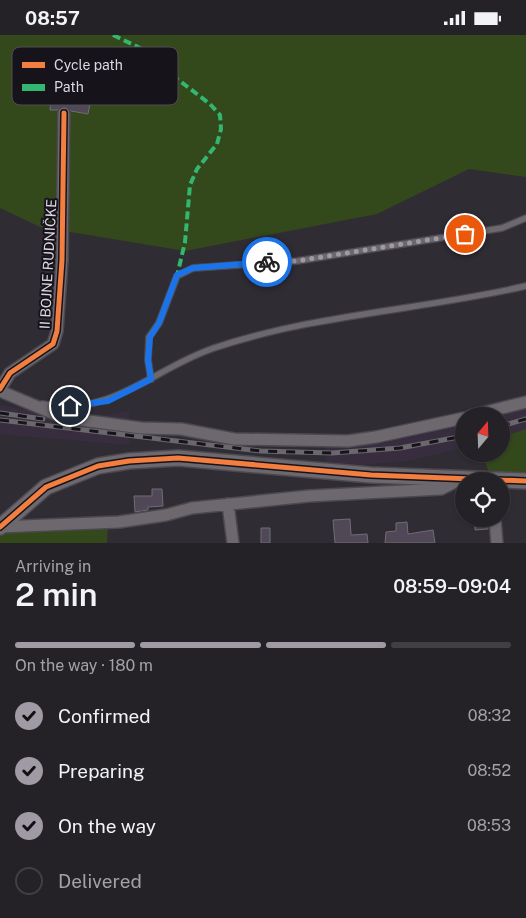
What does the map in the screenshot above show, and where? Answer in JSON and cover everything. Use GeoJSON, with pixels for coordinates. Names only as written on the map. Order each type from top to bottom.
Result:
{"type":"FeatureCollection","features":[{"type":"Feature","properties":{"kind":"street","name":"II BOJNE RUDNIČKE"},"geometry":{"type":"LineString","coordinates":[[64,113],[62,260],[57,331],[53,344],[10,373],[0,390],[57,415],[74,419],[141,429],[181,429],[234,439],[348,441],[376,437],[455,419]]}},
{"type":"Feature","properties":{"kind":"street"},"geometry":{"type":"LineString","coordinates":[[506,407],[526,402]]}},
{"type":"Feature","properties":{"kind":"street"},"geometry":{"type":"LineString","coordinates":[[0,527],[46,487],[98,466],[129,461],[178,458],[371,475],[455,479]]}},
{"type":"Feature","properties":{"kind":"street"},"geometry":{"type":"LineString","coordinates":[[510,481],[526,481]]}},
{"type":"Feature","properties":{"kind":"street"},"geometry":{"type":"LineString","coordinates":[[0,527],[119,521],[228,503],[318,495],[441,489],[455,482]]}},
{"type":"Feature","properties":{"kind":"street"},"geometry":{"type":"LineString","coordinates":[[228,503],[233,543]]}},
{"type":"Feature","properties":{"kind":"street"},"geometry":{"type":"LineString","coordinates":[[496,527],[497,543]]}},
{"type":"Feature","properties":{"kind":"lane"},"geometry":{"type":"LineString","coordinates":[[151,379],[148,360],[150,337],[159,323],[177,275],[193,268],[297,261],[502,228],[526,218]]}},
{"type":"Feature","properties":{"kind":"lane"},"geometry":{"type":"LineString","coordinates":[[22,400],[57,407],[108,401],[182,361],[243,339],[339,317],[526,286]]}},
{"type":"Feature","properties":{"kind":"shaded area"},"geometry":{"type":"Polygon","coordinates":[[[0,405],[45,413],[96,417],[129,411],[130,445],[0,434],[0,405]]]}},
{"type":"Feature","properties":{"kind":"shaded area"},"geometry":{"type":"Polygon","coordinates":[[[526,409],[526,429],[510,434],[510,413],[526,409]]]}},
{"type":"Feature","properties":{"kind":"shaded area"},"geometry":{"type":"Polygon","coordinates":[[[455,428],[455,450],[406,461],[360,465],[325,462],[326,446],[377,444],[455,428]]]}},
{"type":"Feature","properties":{"kind":"green space"},"geometry":{"type":"Polygon","coordinates":[[[0,35],[526,35],[526,177],[469,169],[377,214],[185,251],[40,227],[0,208],[0,35]]]}},
{"type":"Feature","properties":{"kind":"green space"},"geometry":{"type":"Polygon","coordinates":[[[526,429],[526,481],[510,481],[510,472],[489,472],[485,463],[510,463],[510,434],[526,429]]]}},
{"type":"Feature","properties":{"kind":"green space"},"geometry":{"type":"Polygon","coordinates":[[[108,522],[107,543],[0,543],[0,527],[108,522]]]}},
{"type":"Feature","properties":{"kind":"building"},"geometry":{"type":"Polygon","coordinates":[[[50,105],[90,105],[88,114],[71,111],[65,106],[57,110],[50,110],[50,105]]]}},
{"type":"Feature","properties":{"kind":"building"},"geometry":{"type":"Polygon","coordinates":[[[152,489],[162,489],[163,506],[148,507],[148,510],[135,512],[134,496],[152,496],[152,489]]]}},
{"type":"Feature","properties":{"kind":"building"},"geometry":{"type":"Polygon","coordinates":[[[350,519],[351,535],[367,534],[368,543],[335,543],[333,520],[350,519]]]}},
{"type":"Feature","properties":{"kind":"building"},"geometry":{"type":"Polygon","coordinates":[[[407,522],[408,534],[433,530],[435,543],[385,543],[386,532],[396,531],[396,523],[407,522]]]}},
{"type":"Feature","properties":{"kind":"building"},"geometry":{"type":"Polygon","coordinates":[[[475,527],[488,527],[488,529],[475,530],[475,527]]]}},
{"type":"Feature","properties":{"kind":"building"},"geometry":{"type":"Polygon","coordinates":[[[261,528],[270,528],[270,543],[261,543],[261,528]]]}},
{"type":"Feature","properties":{"kind":"railway"},"geometry":{"type":"LineString","coordinates":[[0,413],[43,419]]}},
{"type":"Feature","properties":{"kind":"railway"},"geometry":{"type":"LineString","coordinates":[[510,423],[526,419]]}},
{"type":"Feature","properties":{"kind":"railway"},"geometry":{"type":"LineString","coordinates":[[0,420],[261,451],[332,453],[400,448],[455,438]]}},
{"type":"Feature","properties":{"kind":"marked path"},"geometry":{"type":"LineString","coordinates":[[113,35],[138,47]]}},
{"type":"Feature","properties":{"kind":"marked path"},"geometry":{"type":"LineString","coordinates":[[177,276],[185,242],[190,185],[197,169],[217,144],[221,129],[220,115],[210,104],[178,80]]}},
{"type":"Feature","properties":{"kind":"cycle path"},"geometry":{"type":"LineString","coordinates":[[0,389],[10,373],[53,344],[57,331],[62,260],[64,113]]}},
{"type":"Feature","properties":{"kind":"cycle path"},"geometry":{"type":"LineString","coordinates":[[0,527],[46,487],[98,466],[129,461],[178,458],[371,475],[526,481]]}},
{"type":"Feature","properties":{"kind":"way so far"},"geometry":{"type":"LineString","coordinates":[[267,262],[297,261],[465,234]]}},
{"type":"Feature","properties":{"kind":"route"},"geometry":{"type":"LineString","coordinates":[[70,406],[108,401],[151,379],[148,360],[150,337],[166,307],[177,275],[193,268],[267,262]]}}]}
